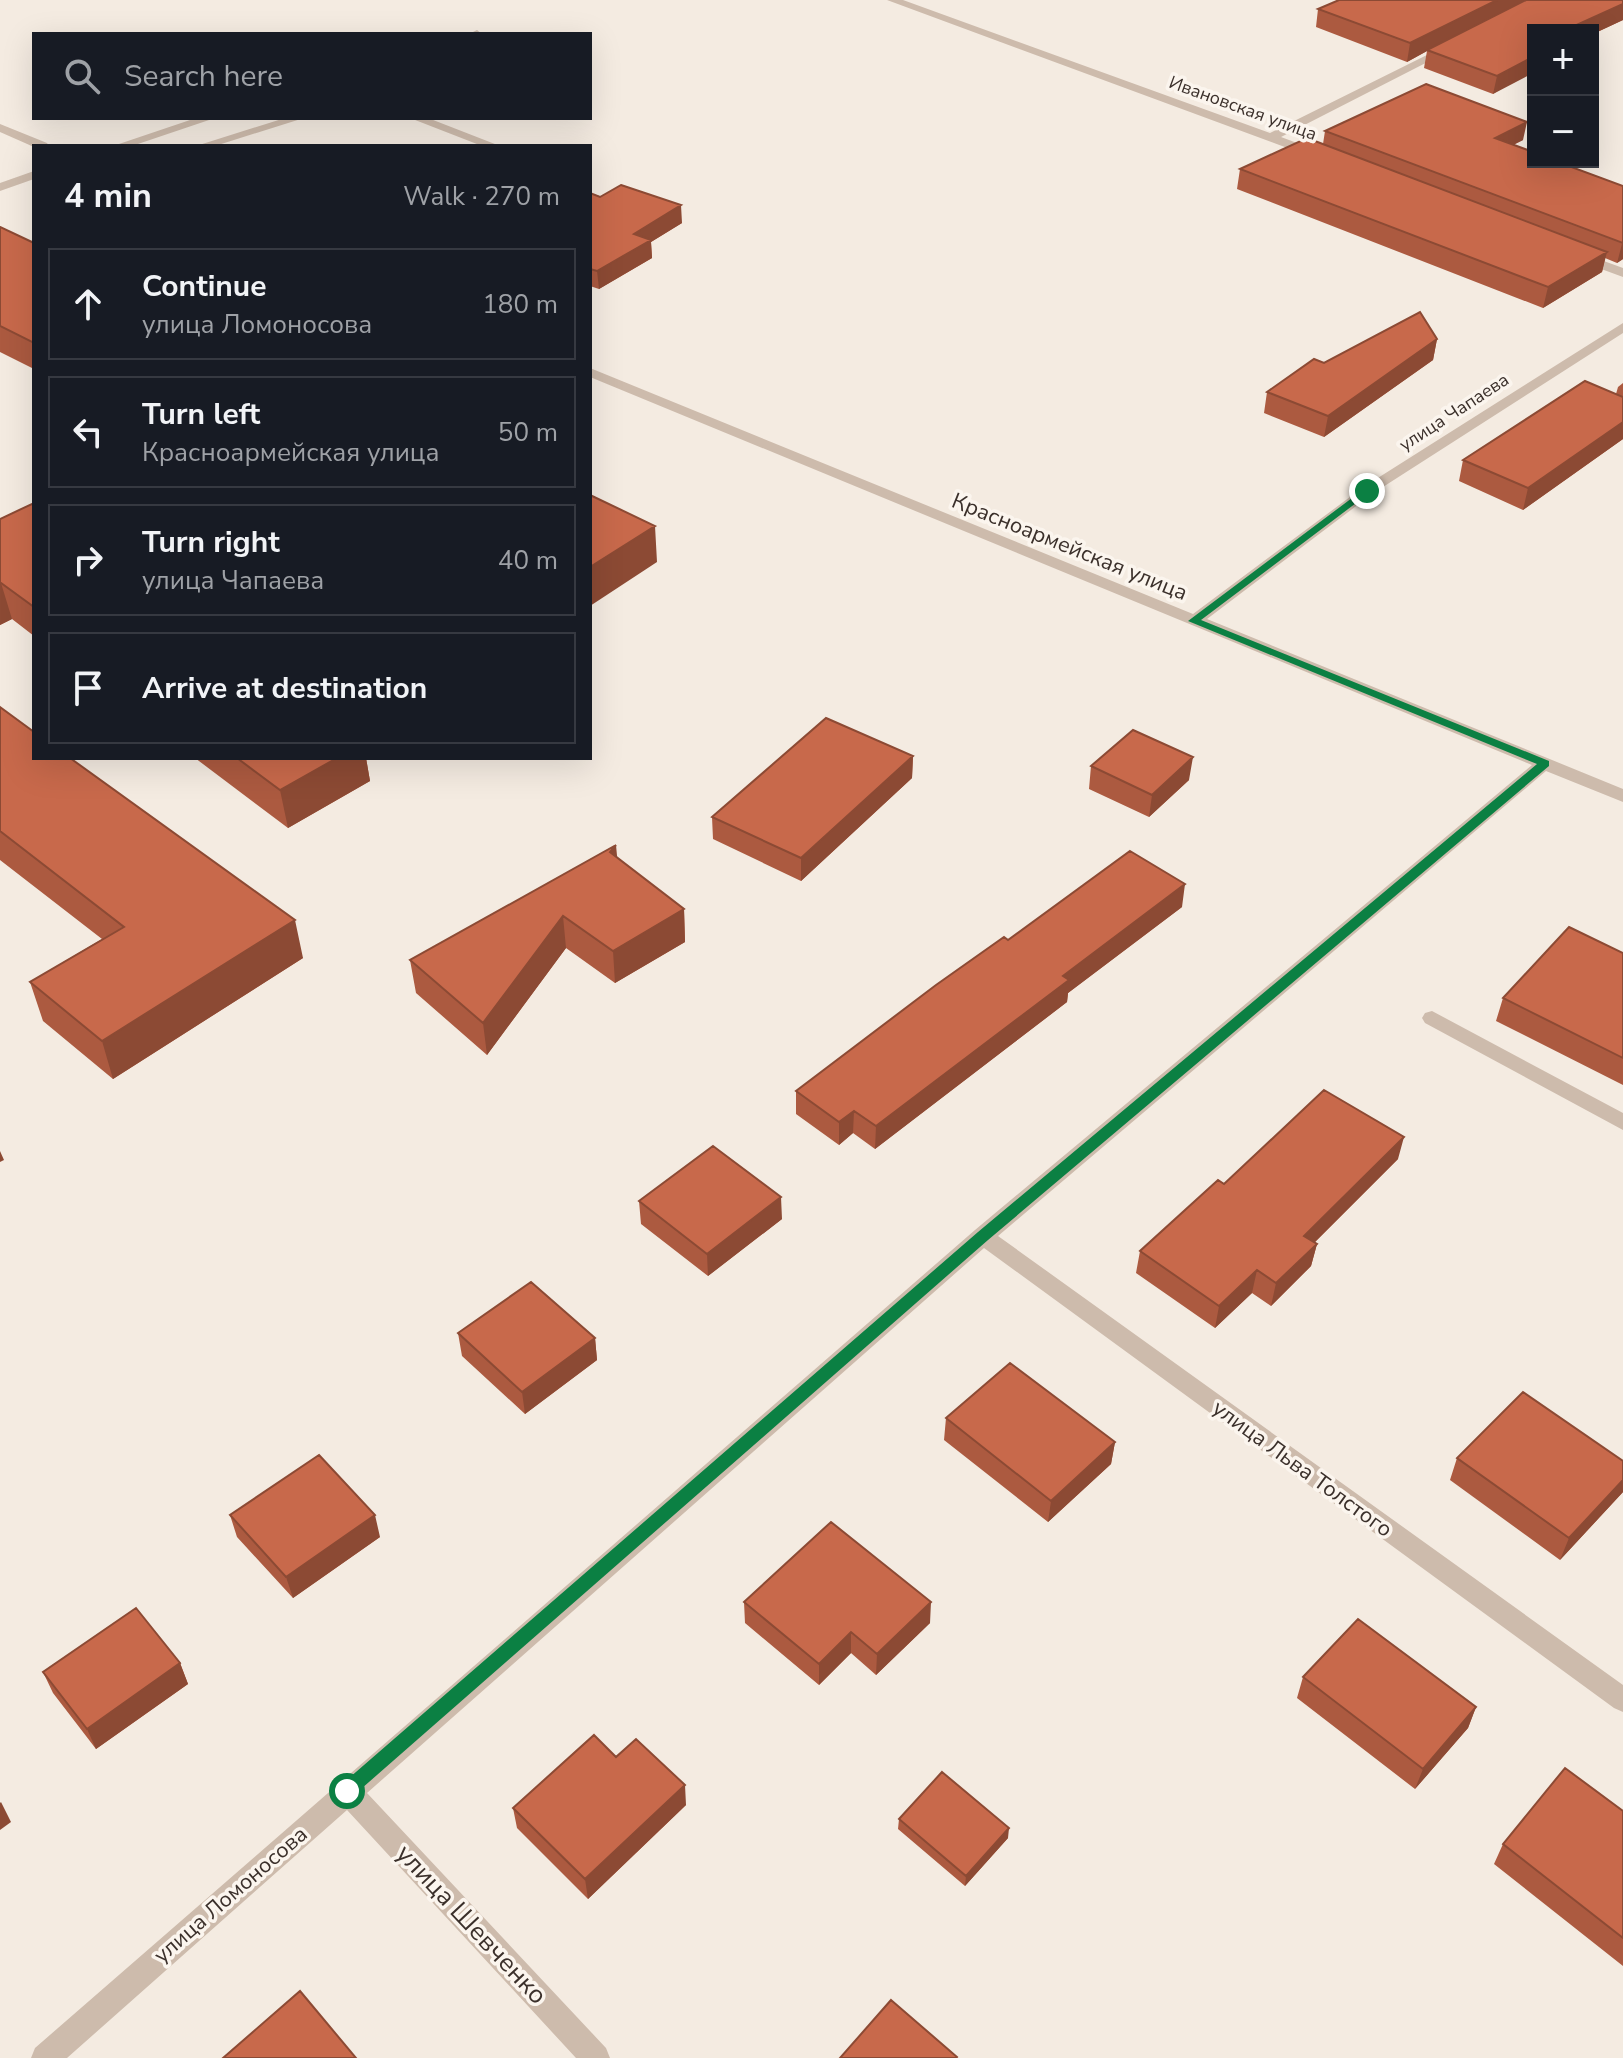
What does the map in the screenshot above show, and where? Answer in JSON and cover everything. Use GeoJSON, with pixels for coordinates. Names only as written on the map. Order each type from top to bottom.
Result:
{"type":"FeatureCollection","features":[{"type":"Feature","properties":{"kind":"street","name":"Ивановская улица"},"geometry":{"type":"LineString","coordinates":[[893,0],[1330,160]]}},
{"type":"Feature","properties":{"kind":"street"},"geometry":{"type":"LineString","coordinates":[[908,6],[924,0]]}},
{"type":"Feature","properties":{"kind":"street"},"geometry":{"type":"LineString","coordinates":[[1272,137],[1463,41]]}},
{"type":"Feature","properties":{"kind":"street"},"geometry":{"type":"LineString","coordinates":[[125,144],[203,120]]}},
{"type":"Feature","properties":{"kind":"street"},"geometry":{"type":"LineString","coordinates":[[209,144],[291,120]]}},
{"type":"Feature","properties":{"kind":"street"},"geometry":{"type":"LineString","coordinates":[[422,120],[488,144]]}},
{"type":"Feature","properties":{"kind":"street"},"geometry":{"type":"LineString","coordinates":[[0,128],[38,144]]}},
{"type":"Feature","properties":{"kind":"street"},"geometry":{"type":"LineString","coordinates":[[0,187],[32,176]]}},
{"type":"Feature","properties":{"kind":"street"},"geometry":{"type":"LineString","coordinates":[[1564,250],[1623,273]]}},
{"type":"Feature","properties":{"kind":"street","name":"улица Чапаева"},"geometry":{"type":"LineString","coordinates":[[1194,621],[1367,491],[1623,327]]}},
{"type":"Feature","properties":{"kind":"street","name":"Красноармейская улица"},"geometry":{"type":"LineString","coordinates":[[592,373],[1623,796]]}},
{"type":"Feature","properties":{"kind":"street","name":"улица Ломоносова"},"geometry":{"type":"LineString","coordinates":[[45,2058],[983,1236],[1545,763]]}},
{"type":"Feature","properties":{"kind":"street"},"geometry":{"type":"LineString","coordinates":[[1432,1018],[1623,1122]]}},
{"type":"Feature","properties":{"kind":"street","name":"улица Льва Толстого"},"geometry":{"type":"LineString","coordinates":[[983,1236],[1623,1700]]}},
{"type":"Feature","properties":{"kind":"street","name":"улица Шевченко"},"geometry":{"type":"LineString","coordinates":[[347,1791],[596,2058]]}},
{"type":"Feature","properties":{"kind":"building"},"geometry":{"type":"Polygon","coordinates":[[[1339,0],[1497,0],[1410,43],[1318,9],[1339,0]]]}},
{"type":"Feature","properties":{"kind":"building"},"geometry":{"type":"Polygon","coordinates":[[[1526,0],[1623,0],[1623,4],[1578,24],[1527,24],[1527,60],[1497,76],[1427,50],[1526,0]]]}},
{"type":"Feature","properties":{"kind":"building"},"geometry":{"type":"Polygon","coordinates":[[[1426,84],[1527,122],[1495,138],[1527,150],[1527,168],[1574,168],[1623,186],[1623,243],[1325,131],[1426,84]]]}},
{"type":"Feature","properties":{"kind":"building"},"geometry":{"type":"Polygon","coordinates":[[[1307,138],[1607,252],[1548,287],[1240,169],[1307,138]]]}},
{"type":"Feature","properties":{"kind":"building"},"geometry":{"type":"Polygon","coordinates":[[[621,185],[681,205],[634,234],[651,240],[597,271],[592,270],[592,194],[600,197],[621,185]]]}},
{"type":"Feature","properties":{"kind":"building"},"geometry":{"type":"Polygon","coordinates":[[[0,227],[32,242],[32,342],[0,326],[0,227]]]}},
{"type":"Feature","properties":{"kind":"building"},"geometry":{"type":"Polygon","coordinates":[[[1420,312],[1437,339],[1328,416],[1267,392],[1314,359],[1324,363],[1420,312]]]}},
{"type":"Feature","properties":{"kind":"building"},"geometry":{"type":"Polygon","coordinates":[[[1585,381],[1623,397],[1623,422],[1528,488],[1463,460],[1585,381]]]}},
{"type":"Feature","properties":{"kind":"building"},"geometry":{"type":"Polygon","coordinates":[[[592,496],[655,526],[592,566],[592,496]]]}},
{"type":"Feature","properties":{"kind":"building"},"geometry":{"type":"Polygon","coordinates":[[[32,504],[32,606],[0,583],[0,519],[32,504]]]}},
{"type":"Feature","properties":{"kind":"building"},"geometry":{"type":"Polygon","coordinates":[[[0,707],[32,731],[32,760],[73,760],[295,920],[102,1041],[30,982],[124,927],[0,831],[0,707]]]}},
{"type":"Feature","properties":{"kind":"building"},"geometry":{"type":"Polygon","coordinates":[[[826,718],[913,756],[801,858],[712,817],[826,718]]]}},
{"type":"Feature","properties":{"kind":"building"},"geometry":{"type":"Polygon","coordinates":[[[1133,730],[1193,757],[1152,795],[1091,766],[1133,730]]]}},
{"type":"Feature","properties":{"kind":"building"},"geometry":{"type":"Polygon","coordinates":[[[240,760],[333,760],[280,790],[240,760]]]}},
{"type":"Feature","properties":{"kind":"building"},"geometry":{"type":"Polygon","coordinates":[[[616,845],[610,852],[684,909],[613,951],[563,916],[483,1023],[410,960],[616,845]]]}},
{"type":"Feature","properties":{"kind":"building"},"geometry":{"type":"Polygon","coordinates":[[[1130,851],[1185,884],[1063,976],[1069,980],[876,1126],[854,1111],[839,1122],[796,1091],[936,985],[1004,937],[1008,940],[1130,851]]]}},
{"type":"Feature","properties":{"kind":"building"},"geometry":{"type":"Polygon","coordinates":[[[1569,927],[1623,953],[1623,1058],[1503,998],[1569,927]]]}},
{"type":"Feature","properties":{"kind":"building"},"geometry":{"type":"Polygon","coordinates":[[[1324,1090],[1404,1137],[1304,1236],[1317,1244],[1276,1283],[1257,1270],[1219,1306],[1140,1251],[1218,1180],[1224,1184],[1324,1090]]]}},
{"type":"Feature","properties":{"kind":"building"},"geometry":{"type":"Polygon","coordinates":[[[713,1146],[781,1197],[707,1254],[639,1201],[713,1146]]]}},
{"type":"Feature","properties":{"kind":"building"},"geometry":{"type":"Polygon","coordinates":[[[531,1282],[595,1338],[522,1392],[458,1333],[531,1282]]]}},
{"type":"Feature","properties":{"kind":"building"},"geometry":{"type":"Polygon","coordinates":[[[1010,1363],[1115,1442],[1051,1501],[946,1418],[1010,1363]]]}},
{"type":"Feature","properties":{"kind":"building"},"geometry":{"type":"Polygon","coordinates":[[[1523,1392],[1623,1461],[1623,1480],[1569,1538],[1457,1458],[1523,1392]]]}},
{"type":"Feature","properties":{"kind":"building"},"geometry":{"type":"Polygon","coordinates":[[[319,1455],[375,1515],[286,1577],[230,1515],[319,1455]]]}},
{"type":"Feature","properties":{"kind":"building"},"geometry":{"type":"Polygon","coordinates":[[[831,1522],[931,1602],[877,1654],[851,1632],[819,1664],[744,1602],[831,1522]]]}},
{"type":"Feature","properties":{"kind":"building"},"geometry":{"type":"Polygon","coordinates":[[[136,1608],[180,1663],[87,1729],[43,1672],[136,1608]]]}},
{"type":"Feature","properties":{"kind":"building"},"geometry":{"type":"Polygon","coordinates":[[[1358,1619],[1476,1707],[1423,1769],[1303,1677],[1358,1619]]]}},
{"type":"Feature","properties":{"kind":"building"},"geometry":{"type":"Polygon","coordinates":[[[594,1735],[616,1757],[636,1739],[685,1785],[585,1879],[513,1808],[594,1735]]]}},
{"type":"Feature","properties":{"kind":"building"},"geometry":{"type":"Polygon","coordinates":[[[1565,1768],[1623,1811],[1623,1938],[1503,1844],[1565,1768]]]}},
{"type":"Feature","properties":{"kind":"building"},"geometry":{"type":"Polygon","coordinates":[[[942,1772],[1009,1828],[966,1876],[899,1819],[942,1772]]]}},
{"type":"Feature","properties":{"kind":"building"},"geometry":{"type":"Polygon","coordinates":[[[300,1991],[356,2058],[223,2058],[300,1991]]]}},
{"type":"Feature","properties":{"kind":"building"},"geometry":{"type":"Polygon","coordinates":[[[891,2000],[957,2057],[840,2058],[891,2000]]]}},
{"type":"Feature","properties":{"kind":"route"},"geometry":{"type":"LineString","coordinates":[[347,1791],[983,1236],[1545,763],[1194,621],[1367,491]]}}]}
